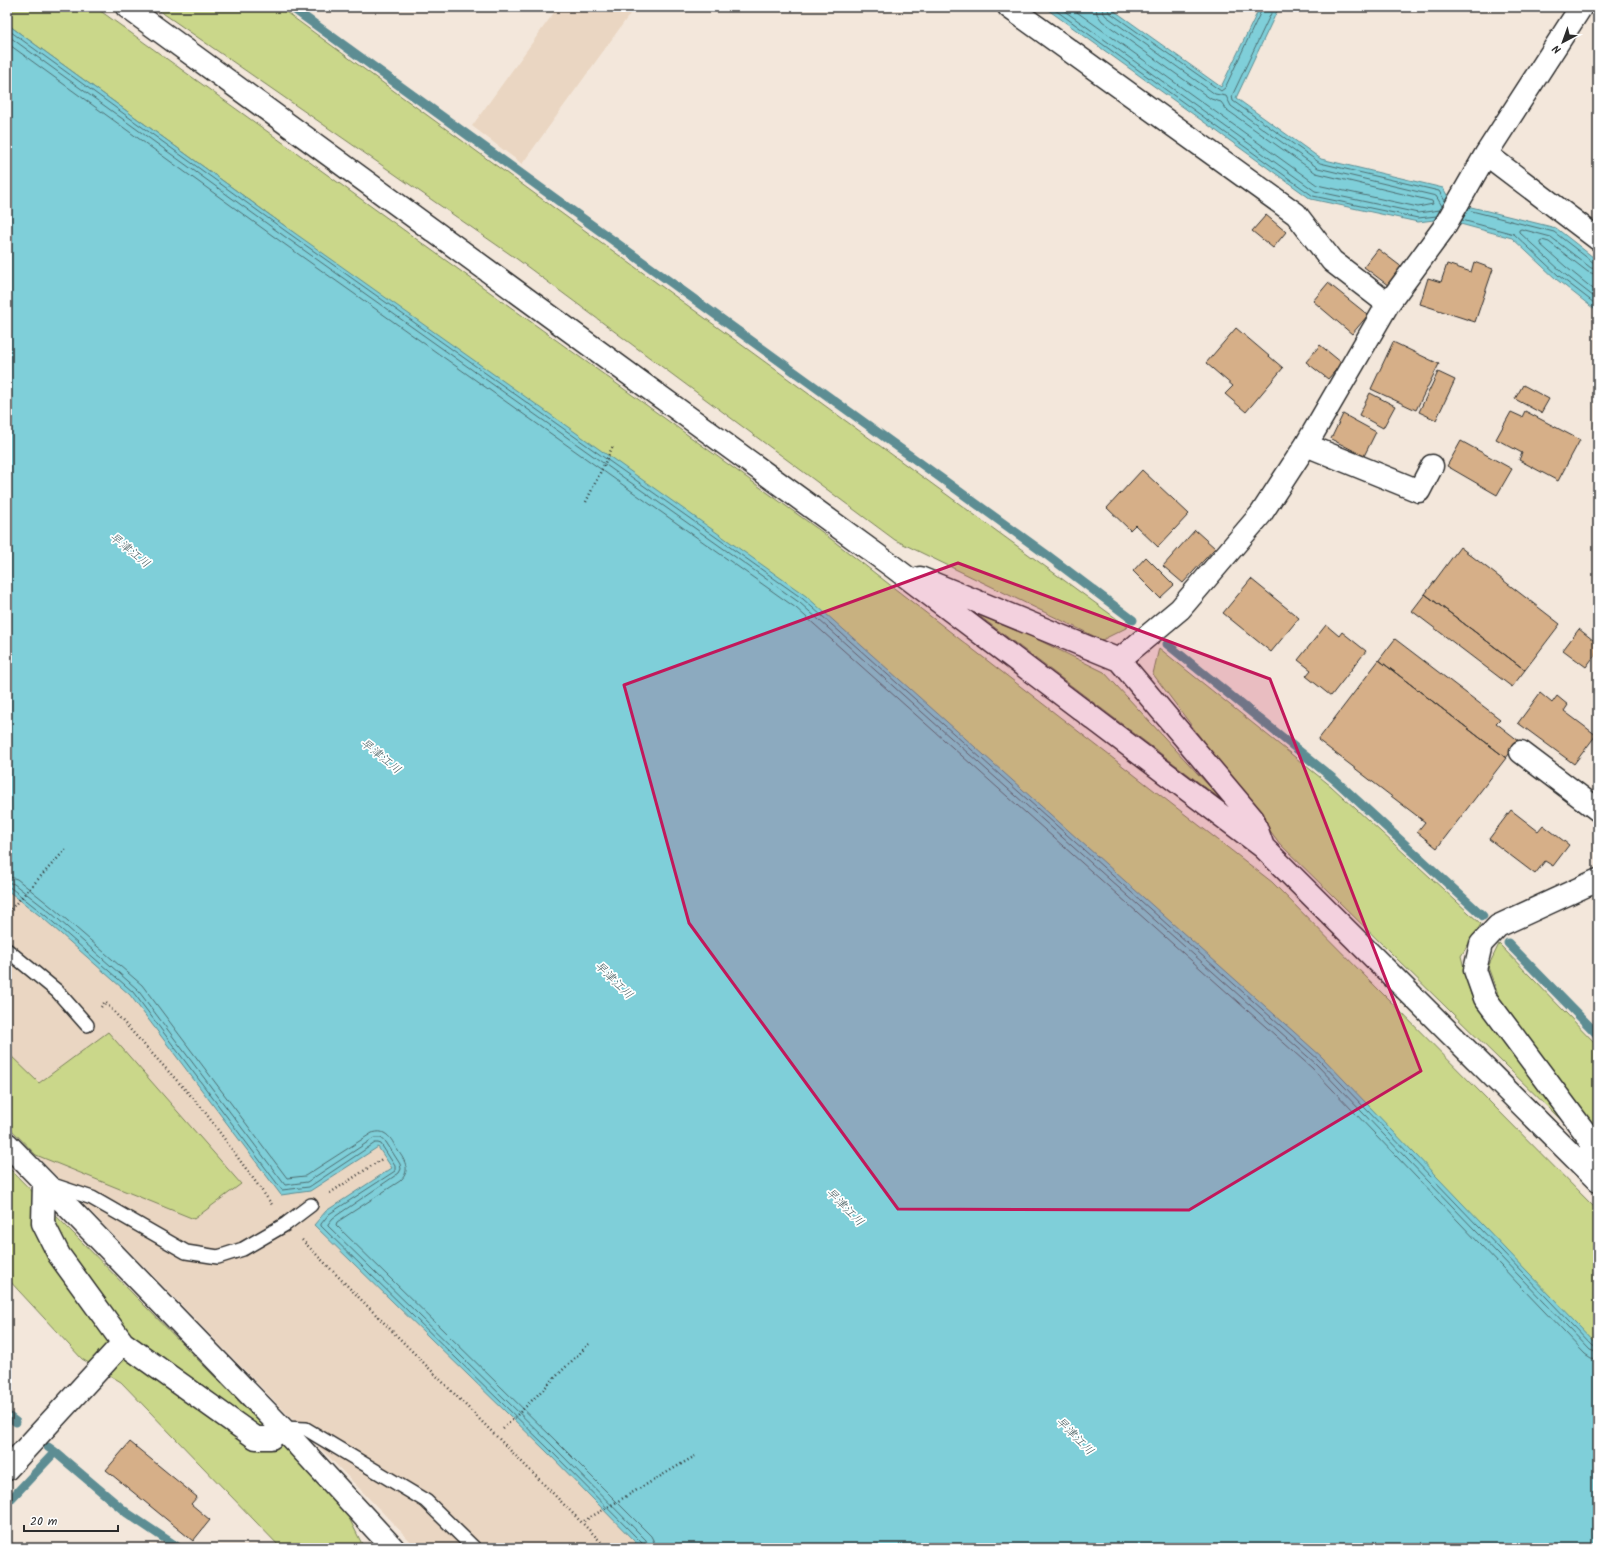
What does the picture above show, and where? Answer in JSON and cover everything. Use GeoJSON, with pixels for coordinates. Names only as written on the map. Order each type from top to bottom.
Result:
{"type":"FeatureCollection","features":[{"type":"Feature","properties":{"kind":"street"},"geometry":{"type":"LineString","coordinates":[[127,7],[892,566],[1263,847],[1597,1179]]}},
{"type":"Feature","properties":{"kind":"street"},"geometry":{"type":"LineString","coordinates":[[1009,7],[1296,214],[1332,261],[1388,304]]}},
{"type":"Feature","properties":{"kind":"street"},"geometry":{"type":"LineString","coordinates":[[1119,660],[1180,609],[1261,514],[1306,445],[1388,304],[1443,229],[1486,154],[1580,7]]}},
{"type":"Feature","properties":{"kind":"street"},"geometry":{"type":"LineString","coordinates":[[1486,154],[1598,239]]}},
{"type":"Feature","properties":{"kind":"street"},"geometry":{"type":"LineString","coordinates":[[1306,445],[1419,491],[1432,466]]}},
{"type":"Feature","properties":{"kind":"street"},"geometry":{"type":"LineString","coordinates":[[892,566],[1119,660],[1253,820],[1263,847]]}},
{"type":"Feature","properties":{"kind":"street"},"geometry":{"type":"LineString","coordinates":[[1521,752],[1598,810]]}},
{"type":"Feature","properties":{"kind":"street"},"geometry":{"type":"LineString","coordinates":[[1597,1179],[1590,1139],[1485,998],[1475,970],[1480,944],[1498,926],[1598,880]]}},
{"type":"Feature","properties":{"kind":"street"},"geometry":{"type":"LineString","coordinates":[[7,1144],[282,1428],[393,1548]]}},
{"type":"Feature","properties":{"kind":"street"},"geometry":{"type":"LineString","coordinates":[[44,1182],[43,1223],[59,1255],[123,1343],[256,1438],[271,1438],[282,1428]]}},
{"type":"Feature","properties":{"kind":"street"},"geometry":{"type":"LineString","coordinates":[[7,1469],[123,1343]]}},
{"type":"Feature","properties":{"kind":"lane"},"geometry":{"type":"LineString","coordinates":[[7,950],[57,991],[87,1025]]}},
{"type":"Feature","properties":{"kind":"lane"},"geometry":{"type":"LineString","coordinates":[[44,1182],[92,1198],[186,1252],[218,1257],[243,1249],[286,1224],[311,1205]]}},
{"type":"Feature","properties":{"kind":"lane"},"geometry":{"type":"LineString","coordinates":[[282,1428],[306,1429],[426,1501],[474,1548]]}},
{"type":"Feature","properties":{"kind":"path"},"geometry":{"type":"LineString","coordinates":[[586,502],[613,446]]}},
{"type":"Feature","properties":{"kind":"path"},"geometry":{"type":"LineString","coordinates":[[8,912],[66,849]]}},
{"type":"Feature","properties":{"kind":"path"},"geometry":{"type":"LineString","coordinates":[[87,1025],[105,1002],[202,1108],[286,1224],[607,1548]]}},
{"type":"Feature","properties":{"kind":"path"},"geometry":{"type":"LineString","coordinates":[[311,1205],[382,1159]]}},
{"type":"Feature","properties":{"kind":"path"},"geometry":{"type":"LineString","coordinates":[[503,1429],[590,1344]]}},
{"type":"Feature","properties":{"kind":"path"},"geometry":{"type":"LineString","coordinates":[[584,1521],[695,1456]]}},
{"type":"Feature","properties":{"kind":"highlighted area"},"geometry":{"type":"Polygon","coordinates":[[[958,563],[1270,679],[1421,1071],[1189,1210],[898,1209],[689,923],[624,685],[958,563]]]}},
{"type":"Feature","properties":{"kind":"shaded area"},"geometry":{"type":"Polygon","coordinates":[[[558,7],[635,7],[522,164],[472,126],[558,7]]]}},
{"type":"Feature","properties":{"kind":"shaded area"},"geometry":{"type":"Polygon","coordinates":[[[7,499],[1103,1548],[417,1548],[7,1125],[7,499]]]}},
{"type":"Feature","properties":{"kind":"green space"},"geometry":{"type":"Polygon","coordinates":[[[7,7],[95,7],[822,532],[1272,882],[1598,1211],[1598,1396],[289,229],[7,24],[7,7]]]}},
{"type":"Feature","properties":{"kind":"green space"},"geometry":{"type":"Polygon","coordinates":[[[154,7],[279,7],[1128,627],[1102,640],[895,540],[517,259],[154,7]]]}},
{"type":"Feature","properties":{"kind":"green space"},"geometry":{"type":"Polygon","coordinates":[[[961,602],[1104,672],[1222,800],[961,602]]]}},
{"type":"Feature","properties":{"kind":"green space"},"geometry":{"type":"Polygon","coordinates":[[[1159,648],[1331,786],[1481,924],[1461,956],[1471,995],[1561,1120],[1280,844],[1153,674],[1159,648]]]}},
{"type":"Feature","properties":{"kind":"green space"},"geometry":{"type":"Polygon","coordinates":[[[1499,944],[1598,1046],[1598,1131],[1500,1000],[1488,967],[1499,944]]]}},
{"type":"Feature","properties":{"kind":"green space"},"geometry":{"type":"Polygon","coordinates":[[[108,1032],[241,1184],[194,1219],[36,1155],[7,1125],[7,1052],[39,1083],[108,1032]]]}},
{"type":"Feature","properties":{"kind":"green space"},"geometry":{"type":"Polygon","coordinates":[[[7,1166],[344,1508],[364,1548],[281,1548],[121,1382],[82,1359],[7,1278],[7,1166]]]}},
{"type":"Feature","properties":{"kind":"water"},"geometry":{"type":"Polygon","coordinates":[[[1044,7],[1109,7],[1221,87],[1260,7],[1279,7],[1236,98],[1321,159],[1443,188],[1451,202],[1556,228],[1598,261],[1598,312],[1556,279],[1512,238],[1442,219],[1418,222],[1311,199],[1044,7]]]}},
{"type":"Feature","properties":{"kind":"water","name":"早津江川"},"geometry":{"type":"Polygon","coordinates":[[[7,24],[289,229],[806,596],[1322,1057],[1598,1345],[1598,1548],[641,1548],[546,1451],[314,1225],[326,1211],[392,1168],[378,1147],[310,1191],[281,1195],[130,995],[44,919],[7,890],[7,24]]]}},
{"type":"Feature","properties":{"kind":"building"},"geometry":{"type":"Polygon","coordinates":[[[1266,215],[1286,232],[1273,248],[1252,231],[1266,215]]]}},
{"type":"Feature","properties":{"kind":"building"},"geometry":{"type":"Polygon","coordinates":[[[1378,249],[1403,268],[1389,286],[1364,267],[1378,249]]]}},
{"type":"Feature","properties":{"kind":"building"},"geometry":{"type":"Polygon","coordinates":[[[1474,262],[1493,269],[1475,322],[1420,304],[1428,278],[1441,282],[1447,264],[1471,272],[1474,262]]]}},
{"type":"Feature","properties":{"kind":"building"},"geometry":{"type":"Polygon","coordinates":[[[1328,283],[1368,315],[1352,334],[1313,301],[1328,283]]]}},
{"type":"Feature","properties":{"kind":"building"},"geometry":{"type":"Polygon","coordinates":[[[1236,328],[1283,368],[1246,412],[1225,394],[1233,386],[1206,363],[1236,328]]]}},
{"type":"Feature","properties":{"kind":"building"},"geometry":{"type":"Polygon","coordinates":[[[1393,342],[1439,364],[1416,410],[1371,389],[1393,342]]]}},
{"type":"Feature","properties":{"kind":"building"},"geometry":{"type":"Polygon","coordinates":[[[1320,345],[1342,363],[1328,379],[1306,362],[1320,345]]]}},
{"type":"Feature","properties":{"kind":"building"},"geometry":{"type":"Polygon","coordinates":[[[1438,372],[1455,380],[1436,420],[1419,412],[1438,372]]]}},
{"type":"Feature","properties":{"kind":"building"},"geometry":{"type":"Polygon","coordinates":[[[1523,385],[1549,399],[1541,413],[1515,399],[1523,385]]]}},
{"type":"Feature","properties":{"kind":"building"},"geometry":{"type":"Polygon","coordinates":[[[1370,393],[1395,406],[1383,428],[1359,415],[1370,393]]]}},
{"type":"Feature","properties":{"kind":"building"},"geometry":{"type":"Polygon","coordinates":[[[1525,411],[1580,440],[1558,481],[1519,460],[1522,453],[1496,439],[1511,412],[1522,417],[1525,411]]]}},
{"type":"Feature","properties":{"kind":"building"},"geometry":{"type":"Polygon","coordinates":[[[1343,414],[1376,432],[1364,456],[1331,439],[1343,414]]]}},
{"type":"Feature","properties":{"kind":"building"},"geometry":{"type":"Polygon","coordinates":[[[1461,441],[1512,469],[1497,495],[1447,466],[1461,441]]]}},
{"type":"Feature","properties":{"kind":"building"},"geometry":{"type":"Polygon","coordinates":[[[1142,470],[1189,514],[1158,547],[1135,525],[1130,530],[1107,508],[1142,470]]]}},
{"type":"Feature","properties":{"kind":"building"},"geometry":{"type":"Polygon","coordinates":[[[1195,530],[1215,548],[1183,583],[1163,566],[1195,530]]]}},
{"type":"Feature","properties":{"kind":"building"},"geometry":{"type":"Polygon","coordinates":[[[1460,547],[1560,624],[1525,670],[1425,594],[1460,547]]]}},
{"type":"Feature","properties":{"kind":"building"},"geometry":{"type":"Polygon","coordinates":[[[1146,557],[1174,585],[1160,598],[1133,571],[1146,557]]]}},
{"type":"Feature","properties":{"kind":"building"},"geometry":{"type":"Polygon","coordinates":[[[1251,579],[1299,618],[1271,652],[1223,613],[1251,579]]]}},
{"type":"Feature","properties":{"kind":"building"},"geometry":{"type":"Polygon","coordinates":[[[1425,594],[1525,670],[1512,687],[1412,611],[1425,594]]]}},
{"type":"Feature","properties":{"kind":"building"},"geometry":{"type":"Polygon","coordinates":[[[1326,625],[1339,636],[1342,632],[1366,651],[1331,696],[1306,676],[1311,670],[1298,660],[1326,625]]]}},
{"type":"Feature","properties":{"kind":"building"},"geometry":{"type":"Polygon","coordinates":[[[1579,629],[1598,644],[1598,651],[1586,667],[1563,650],[1579,629]]]}},
{"type":"Feature","properties":{"kind":"building"},"geometry":{"type":"Polygon","coordinates":[[[1395,639],[1500,719],[1496,723],[1519,741],[1506,758],[1379,660],[1395,639]]]}},
{"type":"Feature","properties":{"kind":"building"},"geometry":{"type":"Polygon","coordinates":[[[1379,660],[1506,758],[1437,848],[1417,832],[1425,822],[1318,740],[1379,660]]]}},
{"type":"Feature","properties":{"kind":"building"},"geometry":{"type":"Polygon","coordinates":[[[1540,693],[1552,703],[1557,696],[1568,705],[1564,711],[1596,735],[1574,764],[1518,723],[1540,693]]]}},
{"type":"Feature","properties":{"kind":"building"},"geometry":{"type":"Polygon","coordinates":[[[1511,810],[1538,831],[1543,825],[1569,845],[1553,866],[1545,861],[1535,874],[1489,839],[1511,810]]]}},
{"type":"Feature","properties":{"kind":"building"},"geometry":{"type":"Polygon","coordinates":[[[130,1442],[197,1497],[191,1504],[210,1520],[193,1541],[106,1470],[130,1442]]]}},
{"type":"Feature","properties":{"kind":"waterway"},"geometry":{"type":"LineString","coordinates":[[291,7],[1047,555],[1133,620]]}},
{"type":"Feature","properties":{"kind":"waterway"},"geometry":{"type":"LineString","coordinates":[[1167,644],[1335,780],[1483,916]]}},
{"type":"Feature","properties":{"kind":"waterway"},"geometry":{"type":"LineString","coordinates":[[1508,943],[1598,1035]]}},
{"type":"Feature","properties":{"kind":"waterway"},"geometry":{"type":"LineString","coordinates":[[7,1415],[16,1422]]}},
{"type":"Feature","properties":{"kind":"waterway"},"geometry":{"type":"LineString","coordinates":[[7,1503],[55,1452],[48,1447]]}},
{"type":"Feature","properties":{"kind":"waterway"},"geometry":{"type":"LineString","coordinates":[[55,1452],[127,1513],[179,1548]]}}]}
